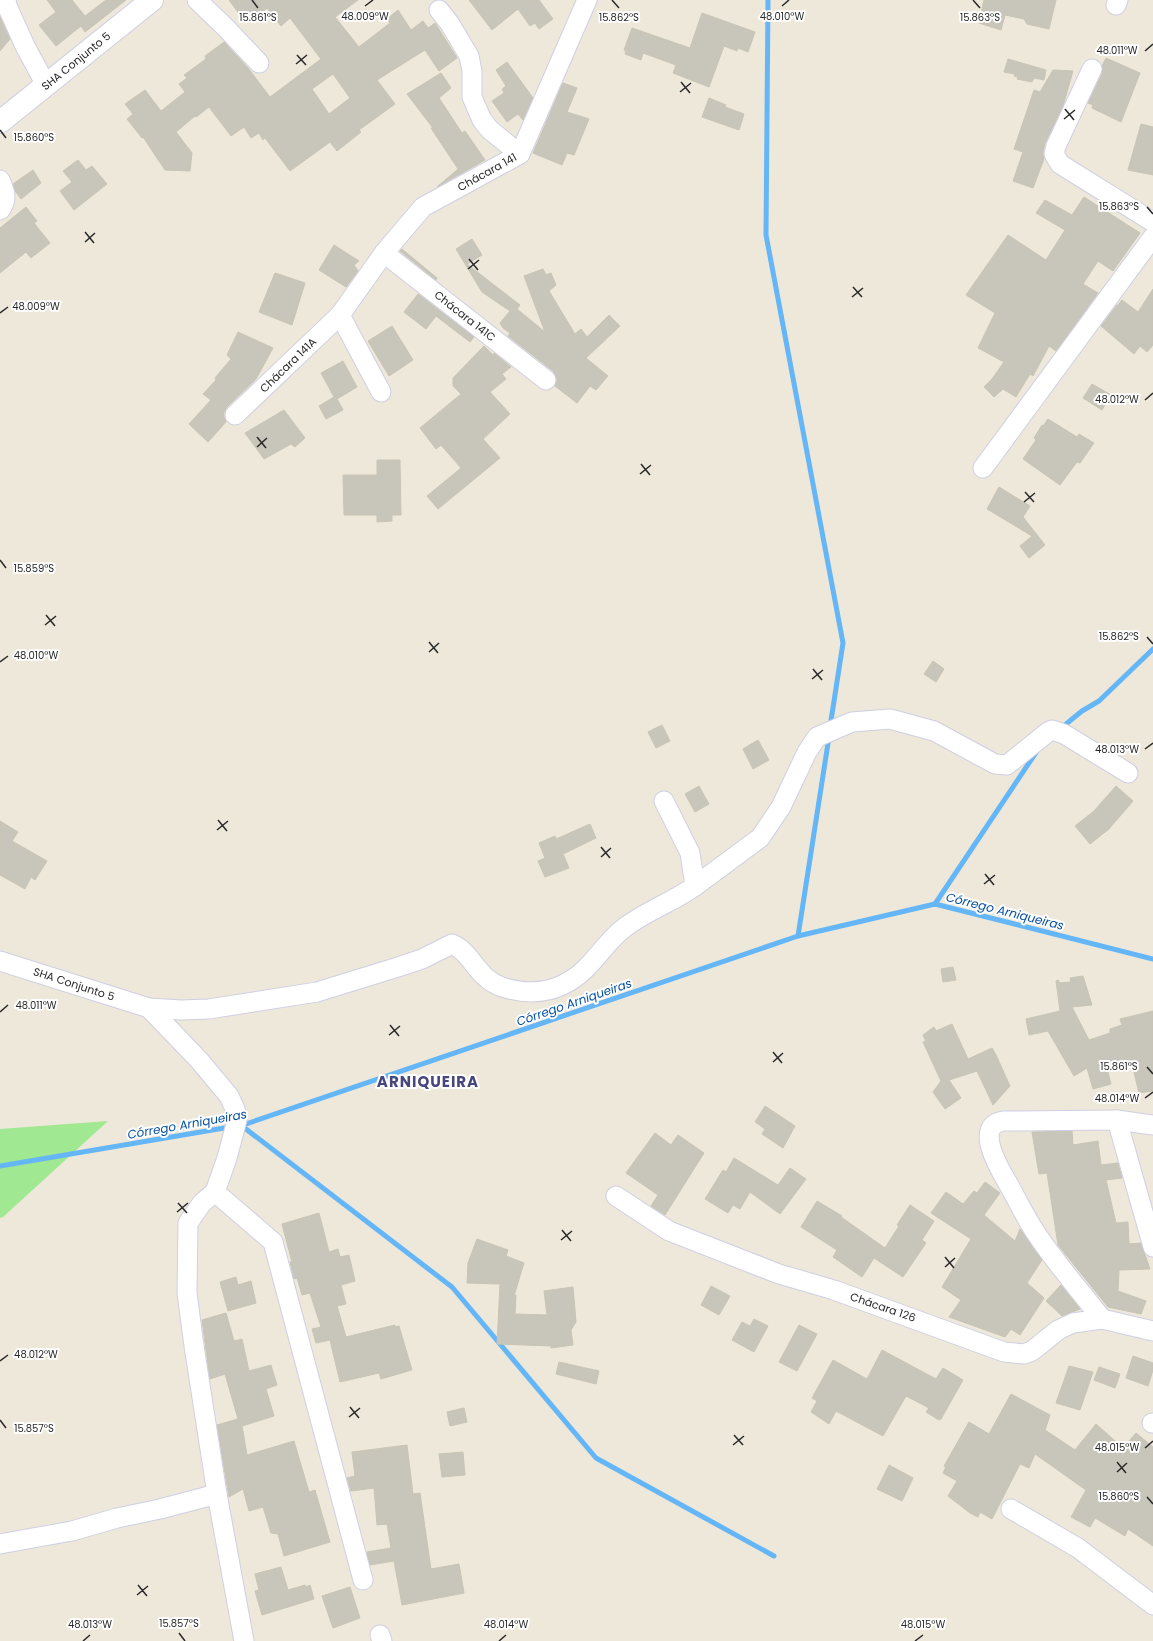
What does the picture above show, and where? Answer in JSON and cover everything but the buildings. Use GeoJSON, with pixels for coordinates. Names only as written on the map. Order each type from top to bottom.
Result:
{"type":"FeatureCollection","features":[{"type":"Feature","properties":{"kind":"street"},"geometry":{"type":"LineString","coordinates":[[6,0],[7,6],[25,46],[46,84]]}},
{"type":"Feature","properties":{"kind":"street","name":"SHA Conjunto 5"},"geometry":{"type":"LineString","coordinates":[[0,122],[152,0]]}},
{"type":"Feature","properties":{"kind":"street"},"geometry":{"type":"LineString","coordinates":[[197,0],[259,63]]}},
{"type":"Feature","properties":{"kind":"street","name":"Chácara 141"},"geometry":{"type":"LineString","coordinates":[[384,253],[423,206],[520,154],[587,0]]}},
{"type":"Feature","properties":{"kind":"street"},"geometry":{"type":"LineString","coordinates":[[439,10],[450,24],[469,56],[472,71],[472,97],[482,120],[490,130],[520,154]]}},
{"type":"Feature","properties":{"kind":"street"},"geometry":{"type":"LineString","coordinates":[[1092,69],[1056,146],[1054,154],[1056,159],[1066,169],[1153,222]]}},
{"type":"Feature","properties":{"kind":"street"},"geometry":{"type":"LineString","coordinates":[[0,180],[5,190],[5,204],[0,210]]}},
{"type":"Feature","properties":{"kind":"street"},"geometry":{"type":"LineString","coordinates":[[983,468],[1153,237]]}},
{"type":"Feature","properties":{"kind":"street","name":"Chácara 141A"},"geometry":{"type":"LineString","coordinates":[[235,415],[340,315],[384,253]]}},
{"type":"Feature","properties":{"kind":"street","name":"Chácara 141C"},"geometry":{"type":"LineString","coordinates":[[384,253],[546,380]]}},
{"type":"Feature","properties":{"kind":"street"},"geometry":{"type":"LineString","coordinates":[[340,315],[381,392]]}},
{"type":"Feature","properties":{"kind":"street"},"geometry":{"type":"LineString","coordinates":[[149,1008],[181,1010],[209,1008],[317,992],[398,967],[452,944],[464,953],[480,973],[488,980],[502,987],[522,992],[537,992],[556,989],[574,980],[590,964],[608,942],[624,928],[695,886],[760,838],[781,807],[807,752],[817,737],[852,722],[890,719],[934,731],[995,764],[1008,765],[1052,730],[1064,734],[1128,773]]}},
{"type":"Feature","properties":{"kind":"street"},"geometry":{"type":"LineString","coordinates":[[664,801],[690,853],[695,886]]}},
{"type":"Feature","properties":{"kind":"street","name":"SHA Conjunto 5"},"geometry":{"type":"LineString","coordinates":[[0,961],[149,1008]]}},
{"type":"Feature","properties":{"kind":"street"},"geometry":{"type":"LineString","coordinates":[[149,1008],[199,1060],[229,1096],[237,1120],[227,1158],[215,1192],[202,1203],[188,1223],[187,1293],[216,1494],[244,1641]]}},
{"type":"Feature","properties":{"kind":"street"},"geometry":{"type":"LineString","coordinates":[[1116,1120],[1153,1247]]}},
{"type":"Feature","properties":{"kind":"street"},"geometry":{"type":"LineString","coordinates":[[1102,1318],[1057,1262],[1033,1227],[995,1160],[989,1141],[989,1134],[994,1125],[998,1122],[1004,1121],[1116,1120],[1153,1125]]}},
{"type":"Feature","properties":{"kind":"street"},"geometry":{"type":"LineString","coordinates":[[215,1192],[273,1242],[363,1580]]}},
{"type":"Feature","properties":{"kind":"street","name":"Chácara 126"},"geometry":{"type":"LineString","coordinates":[[616,1196],[669,1231],[779,1274],[834,1290],[1009,1353],[1024,1354],[1032,1351],[1058,1330],[1073,1323],[1102,1318],[1153,1331]]}},
{"type":"Feature","properties":{"kind":"street"},"geometry":{"type":"LineString","coordinates":[[0,1544],[72,1531],[117,1518],[160,1509],[216,1494]]}},
{"type":"Feature","properties":{"kind":"street"},"geometry":{"type":"LineString","coordinates":[[1011,1509],[1078,1548],[1153,1605]]}},
{"type":"Feature","properties":{"kind":"green space"},"geometry":{"type":"Polygon","coordinates":[[[108,1121],[3,1217],[0,1218],[0,1129],[108,1121]]]}},
{"type":"Feature","properties":{"kind":"waterway"},"geometry":{"type":"LineString","coordinates":[[768,0],[766,235],[843,643],[830,727]]}},
{"type":"Feature","properties":{"kind":"waterway"},"geometry":{"type":"LineString","coordinates":[[1060,729],[1082,711],[1099,701],[1153,649]]}},
{"type":"Feature","properties":{"kind":"waterway"},"geometry":{"type":"LineString","coordinates":[[798,936],[829,737]]}},
{"type":"Feature","properties":{"kind":"waterway"},"geometry":{"type":"LineString","coordinates":[[935,904],[1037,751]]}},
{"type":"Feature","properties":{"kind":"waterway","name":"Córrego Arniqueiras"},"geometry":{"type":"LineString","coordinates":[[240,1126],[798,936],[935,904],[1153,959]]}},
{"type":"Feature","properties":{"kind":"waterway"},"geometry":{"type":"LineString","coordinates":[[242,1126],[452,1287],[596,1458],[774,1556]]}},
{"type":"Feature","properties":{"kind":"waterway","name":"Córrego Arniqueiras"},"geometry":{"type":"LineString","coordinates":[[0,1166],[230,1127]]}},
{"type":"Feature","properties":{"kind":"district","name":"ARNIQUEIRA"},"geometry":{"type":"Point","coordinates":[428,1081]}}]}
